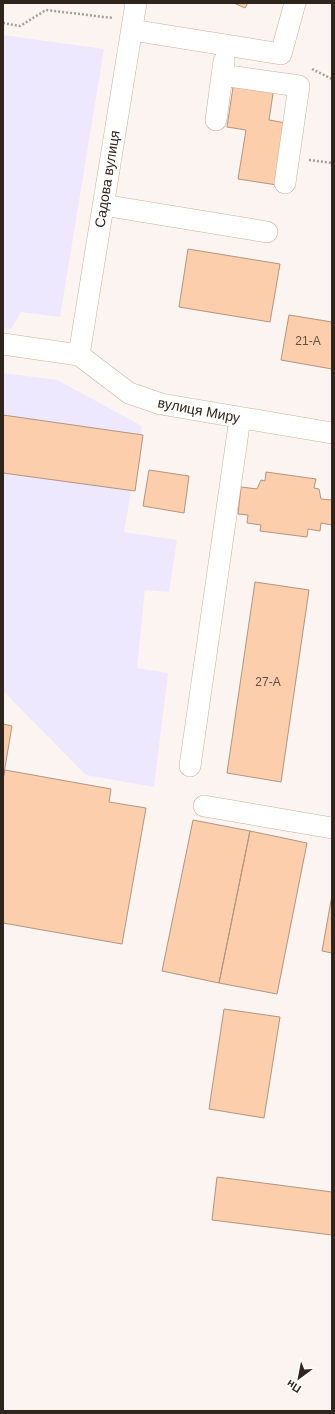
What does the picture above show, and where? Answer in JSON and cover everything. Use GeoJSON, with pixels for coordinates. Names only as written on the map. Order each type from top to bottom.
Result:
{"type":"FeatureCollection","features":[{"type":"Feature","properties":{"kind":"street","name":"Садова вулиця"},"geometry":{"type":"LineString","coordinates":[[79,355],[136,3]]}},
{"type":"Feature","properties":{"kind":"street"},"geometry":{"type":"LineString","coordinates":[[132,30],[281,54],[295,3]]}},
{"type":"Feature","properties":{"kind":"street"},"geometry":{"type":"LineString","coordinates":[[216,120],[226,45]]}},
{"type":"Feature","properties":{"kind":"street"},"geometry":{"type":"LineString","coordinates":[[222,75],[299,86],[285,183]]}},
{"type":"Feature","properties":{"kind":"street"},"geometry":{"type":"LineString","coordinates":[[103,205],[267,232]]}},
{"type":"Feature","properties":{"kind":"street"},"geometry":{"type":"LineString","coordinates":[[3,344],[79,355]]}},
{"type":"Feature","properties":{"kind":"street","name":"вулиця Миру"},"geometry":{"type":"LineString","coordinates":[[79,355],[129,393],[161,404],[332,433]]}},
{"type":"Feature","properties":{"kind":"street"},"geometry":{"type":"LineString","coordinates":[[190,766],[240,418]]}},
{"type":"Feature","properties":{"kind":"street"},"geometry":{"type":"LineString","coordinates":[[204,806],[332,828]]}},
{"type":"Feature","properties":{"kind":"path"},"geometry":{"type":"LineString","coordinates":[[3,23],[20,26],[46,10],[117,18],[132,30]]}},
{"type":"Feature","properties":{"kind":"path"},"geometry":{"type":"LineString","coordinates":[[306,160],[332,163]]}},
{"type":"Feature","properties":{"kind":"shaded area"},"geometry":{"type":"Polygon","coordinates":[[[3,35],[104,49],[60,317],[21,312],[11,329],[3,328],[3,35]]]}},
{"type":"Feature","properties":{"kind":"shaded area"},"geometry":{"type":"Polygon","coordinates":[[[3,373],[57,380],[142,426],[124,532],[177,540],[169,592],[145,590],[137,668],[168,673],[154,787],[86,775],[3,691],[3,373]]]}},
{"type":"Feature","properties":{"kind":"building"},"geometry":{"type":"Polygon","coordinates":[[[234,3],[248,3],[245,8],[234,3]]]}},
{"type":"Feature","properties":{"kind":"building"},"geometry":{"type":"Polygon","coordinates":[[[234,81],[274,87],[269,120],[286,123],[277,185],[238,179],[246,130],[227,127],[234,81]]]}},
{"type":"Feature","properties":{"kind":"building"},"geometry":{"type":"Polygon","coordinates":[[[188,249],[280,264],[270,322],[179,307],[188,249]]]}},
{"type":"Feature","properties":{"kind":"building"},"geometry":{"type":"Polygon","coordinates":[[[289,315],[332,322],[332,369],[281,360],[289,315]]]}},
{"type":"Feature","properties":{"kind":"building"},"geometry":{"type":"Polygon","coordinates":[[[3,415],[143,435],[135,491],[3,473],[3,415]]]}},
{"type":"Feature","properties":{"kind":"building"},"geometry":{"type":"Polygon","coordinates":[[[149,470],[189,476],[184,513],[143,506],[149,470]]]}},
{"type":"Feature","properties":{"kind":"building"},"geometry":{"type":"Polygon","coordinates":[[[266,472],[316,479],[314,488],[319,489],[321,499],[332,500],[332,525],[321,523],[320,531],[308,529],[307,537],[260,531],[261,525],[247,523],[248,515],[238,514],[241,487],[257,489],[261,480],[265,481],[266,472]]]}},
{"type":"Feature","properties":{"kind":"building"},"geometry":{"type":"Polygon","coordinates":[[[255,582],[309,590],[281,782],[227,773],[255,582]]]}},
{"type":"Feature","properties":{"kind":"building"},"geometry":{"type":"Polygon","coordinates":[[[3,724],[12,726],[3,779],[3,724]]]}},
{"type":"Feature","properties":{"kind":"building"},"geometry":{"type":"Polygon","coordinates":[[[5,770],[111,789],[109,802],[146,808],[122,944],[3,923],[3,779],[5,770]]]}},
{"type":"Feature","properties":{"kind":"building"},"geometry":{"type":"Polygon","coordinates":[[[193,820],[250,831],[219,983],[162,971],[193,820]]]}},
{"type":"Feature","properties":{"kind":"building"},"geometry":{"type":"Polygon","coordinates":[[[250,831],[307,843],[277,994],[219,983],[250,831]]]}},
{"type":"Feature","properties":{"kind":"building"},"geometry":{"type":"Polygon","coordinates":[[[332,895],[332,953],[322,951],[332,895]]]}},
{"type":"Feature","properties":{"kind":"building"},"geometry":{"type":"Polygon","coordinates":[[[224,1009],[280,1017],[264,1118],[209,1109],[224,1009]]]}},
{"type":"Feature","properties":{"kind":"building"},"geometry":{"type":"Polygon","coordinates":[[[217,1177],[332,1192],[332,1235],[212,1220],[217,1177]]]}}]}
